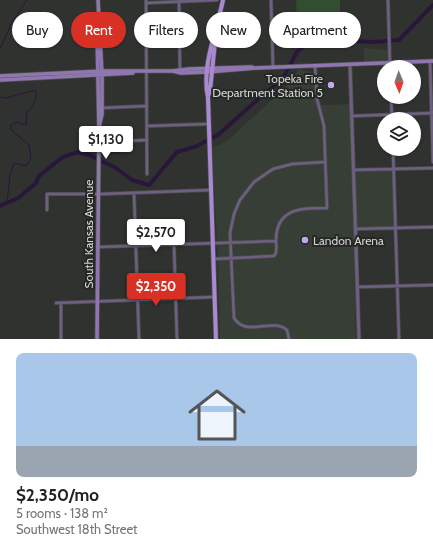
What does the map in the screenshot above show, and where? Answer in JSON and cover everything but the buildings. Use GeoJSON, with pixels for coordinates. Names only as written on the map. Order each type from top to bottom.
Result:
{"type":"FeatureCollection","features":[{"type":"Feature","properties":{"kind":"main road","name":"South Kansas Avenue"},"geometry":{"type":"LineString","coordinates":[[97,339],[98,142],[101,40],[98,0]]}},
{"type":"Feature","properties":{"kind":"main road"},"geometry":{"type":"LineString","coordinates":[[216,339],[208,97],[206,90],[210,70],[212,39],[216,32],[223,0]]}},
{"type":"Feature","properties":{"kind":"main road"},"geometry":{"type":"LineString","coordinates":[[421,62],[432,61]]}},
{"type":"Feature","properties":{"kind":"main road"},"geometry":{"type":"LineString","coordinates":[[0,80],[126,70],[134,72],[147,72],[350,64],[377,65]]}},
{"type":"Feature","properties":{"kind":"main road"},"geometry":{"type":"LineString","coordinates":[[0,76],[100,73]]}},
{"type":"Feature","properties":{"kind":"street"},"geometry":{"type":"LineString","coordinates":[[147,174],[146,1],[217,0]]}},
{"type":"Feature","properties":{"kind":"street"},"geometry":{"type":"LineString","coordinates":[[271,0],[272,67]]}},
{"type":"Feature","properties":{"kind":"street"},"geometry":{"type":"LineString","coordinates":[[388,0],[390,60]]}},
{"type":"Feature","properties":{"kind":"street"},"geometry":{"type":"LineString","coordinates":[[179,1],[180,71]]}},
{"type":"Feature","properties":{"kind":"street"},"geometry":{"type":"LineString","coordinates":[[432,61],[433,162]]}},
{"type":"Feature","properties":{"kind":"street"},"geometry":{"type":"LineString","coordinates":[[350,64],[359,339]]}},
{"type":"Feature","properties":{"kind":"street"},"geometry":{"type":"LineString","coordinates":[[213,259],[273,257],[276,254],[276,241],[279,224],[289,213],[301,209],[327,208],[324,126],[317,99],[315,66]]}},
{"type":"Feature","properties":{"kind":"street"},"geometry":{"type":"LineString","coordinates":[[100,108],[147,106]]}},
{"type":"Feature","properties":{"kind":"street"},"geometry":{"type":"LineString","coordinates":[[421,113],[432,113]]}},
{"type":"Feature","properties":{"kind":"street"},"geometry":{"type":"LineString","coordinates":[[352,116],[377,115]]}},
{"type":"Feature","properties":{"kind":"street"},"geometry":{"type":"LineString","coordinates":[[147,126],[208,124]]}},
{"type":"Feature","properties":{"kind":"street"},"geometry":{"type":"LineString","coordinates":[[98,142],[147,140]]}},
{"type":"Feature","properties":{"kind":"street"},"geometry":{"type":"LineString","coordinates":[[392,156],[399,339]]}},
{"type":"Feature","properties":{"kind":"street"},"geometry":{"type":"LineString","coordinates":[[289,339],[287,330],[282,327],[246,327],[235,320],[233,311],[230,243],[231,226],[236,207],[246,191],[257,180],[270,171],[288,164],[325,162]]}},
{"type":"Feature","properties":{"kind":"street"},"geometry":{"type":"LineString","coordinates":[[353,170],[433,168]]}},
{"type":"Feature","properties":{"kind":"street"},"geometry":{"type":"LineString","coordinates":[[47,210],[47,194],[98,194],[211,190]]}},
{"type":"Feature","properties":{"kind":"street"},"geometry":{"type":"LineString","coordinates":[[134,193],[139,339]]}},
{"type":"Feature","properties":{"kind":"street"},"geometry":{"type":"LineString","coordinates":[[355,229],[433,226]]}},
{"type":"Feature","properties":{"kind":"street"},"geometry":{"type":"LineString","coordinates":[[98,247],[276,241]]}},
{"type":"Feature","properties":{"kind":"street"},"geometry":{"type":"LineString","coordinates":[[174,245],[177,339]]}},
{"type":"Feature","properties":{"kind":"street"},"geometry":{"type":"LineString","coordinates":[[357,287],[433,285]]}},
{"type":"Feature","properties":{"kind":"street"},"geometry":{"type":"LineString","coordinates":[[56,303],[214,297]]}},
{"type":"Feature","properties":{"kind":"street"},"geometry":{"type":"LineString","coordinates":[[61,303],[61,339]]}},
{"type":"Feature","properties":{"kind":"shaded area"},"geometry":{"type":"Polygon","coordinates":[[[364,48],[388,50],[388,59],[386,60],[364,61],[364,48]]]}},
{"type":"Feature","properties":{"kind":"shaded area"},"geometry":{"type":"Polygon","coordinates":[[[298,69],[314,72],[315,91],[318,105],[350,104],[356,339],[220,339],[212,148],[227,141],[290,83],[298,69]]]}},
{"type":"Feature","properties":{"kind":"shaded area"},"geometry":{"type":"Polygon","coordinates":[[[392,170],[394,227],[357,228],[355,172],[392,170]]]}},
{"type":"Feature","properties":{"kind":"green space"},"geometry":{"type":"Polygon","coordinates":[[[296,0],[340,0],[340,12],[296,12],[296,0]]]}},
{"type":"Feature","properties":{"kind":"waterway"},"geometry":{"type":"LineString","coordinates":[[0,49],[12,22],[27,0]]}},
{"type":"Feature","properties":{"kind":"waterway"},"geometry":{"type":"LineString","coordinates":[[0,206],[18,198],[35,184],[40,175],[63,157],[78,152],[89,155],[116,168],[132,180],[149,185],[177,152],[197,146],[219,134],[282,80],[297,52],[306,44],[316,39],[374,42],[399,40],[433,5]]}},
{"type":"Feature","properties":{"kind":"waterway"},"geometry":{"type":"LineString","coordinates":[[0,97],[6,98],[36,90],[36,96],[32,107],[27,112],[26,125],[16,122],[11,125],[11,130],[29,145],[31,159],[26,166],[14,163],[10,174],[7,203]]}},
{"type":"Feature","properties":{"kind":"place","name":"Topeka Fire Department Station 5"},"geometry":{"type":"Point","coordinates":[331,85]}},
{"type":"Feature","properties":{"kind":"place","name":"Landon Arena"},"geometry":{"type":"Point","coordinates":[305,240]}}]}
